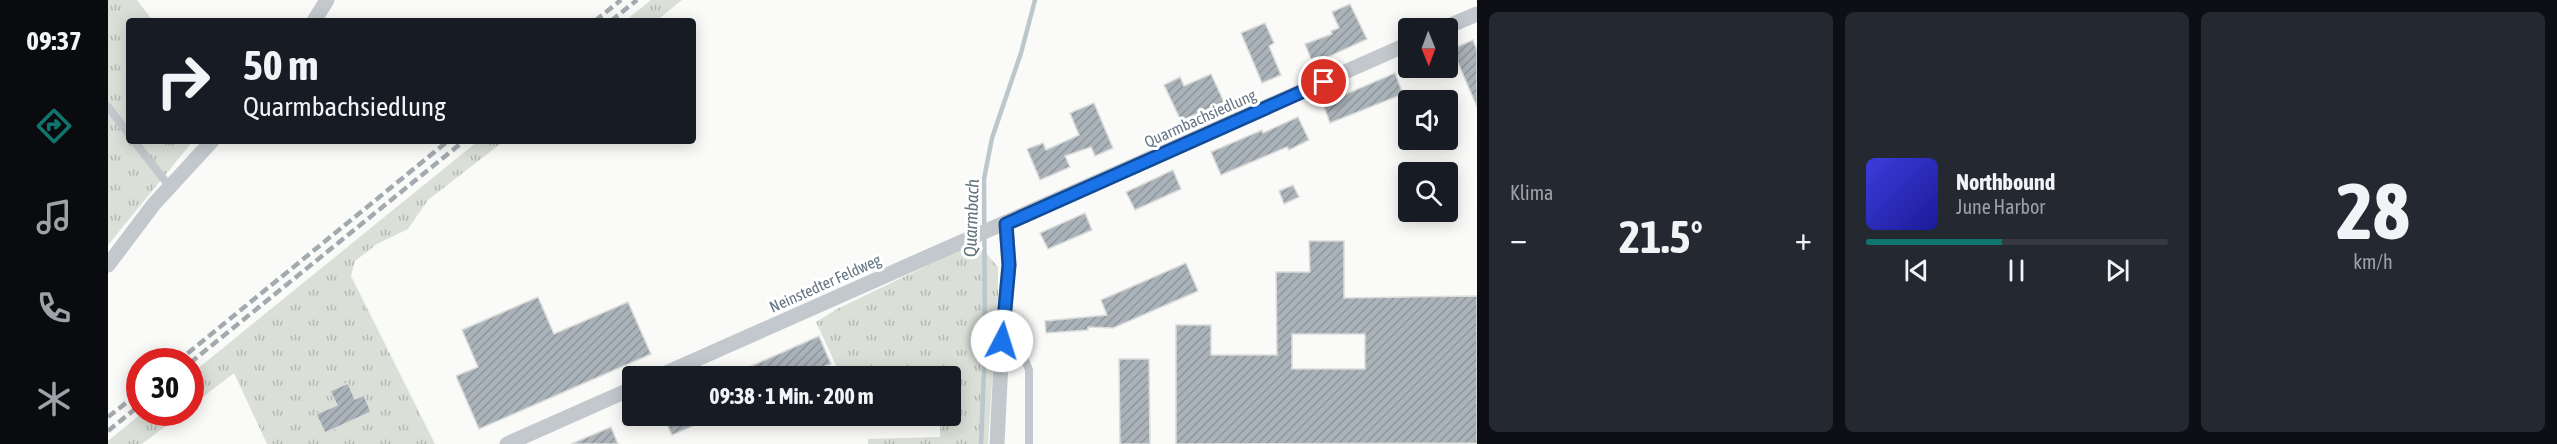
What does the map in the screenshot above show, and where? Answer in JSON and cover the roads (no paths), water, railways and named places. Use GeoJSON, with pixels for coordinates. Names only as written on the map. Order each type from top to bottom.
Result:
{"type":"FeatureCollection","features":[{"type":"Feature","properties":{"kind":"street"},"geometry":{"type":"LineString","coordinates":[[316,18],[327,0]]}},
{"type":"Feature","properties":{"kind":"street"},"geometry":{"type":"LineString","coordinates":[[1458,22],[1477,14]]}},
{"type":"Feature","properties":{"kind":"street","name":"Quarmbachsiedlung"},"geometry":{"type":"LineString","coordinates":[[1000,226],[1398,48]]}},
{"type":"Feature","properties":{"kind":"street"},"geometry":{"type":"LineString","coordinates":[[108,265],[154,204],[210,144]]}},
{"type":"Feature","properties":{"kind":"street"},"geometry":{"type":"LineString","coordinates":[[997,444],[1002,341],[1009,265],[1000,226]]}},
{"type":"Feature","properties":{"kind":"street","name":"Neinstedter Feldweg"},"geometry":{"type":"LineString","coordinates":[[682,366],[1000,226]]}},
{"type":"Feature","properties":{"kind":"street"},"geometry":{"type":"LineString","coordinates":[[507,444],[622,393]]}},
{"type":"Feature","properties":{"kind":"lane"},"geometry":{"type":"LineString","coordinates":[[108,107],[126,130]]}},
{"type":"Feature","properties":{"kind":"lane"},"geometry":{"type":"LineString","coordinates":[[137,144],[170,187]]}},
{"type":"Feature","properties":{"kind":"lane"},"geometry":{"type":"LineString","coordinates":[[1002,341],[1021,349],[1029,370],[1029,444]]}},
{"type":"Feature","properties":{"kind":"waterway","name":"Quarmbach"},"geometry":{"type":"LineString","coordinates":[[981,444],[985,346],[984,179],[992,138],[1021,53],[1035,0]]}},
{"type":"Feature","properties":{"kind":"railway"},"geometry":{"type":"LineString","coordinates":[[599,18],[621,0]]}},
{"type":"Feature","properties":{"kind":"railway"},"geometry":{"type":"LineString","coordinates":[[615,18],[637,0]]}},
{"type":"Feature","properties":{"kind":"railway"},"geometry":{"type":"LineString","coordinates":[[194,348],[444,144]]}},
{"type":"Feature","properties":{"kind":"railway"},"geometry":{"type":"LineString","coordinates":[[204,352],[460,144]]}},
{"type":"Feature","properties":{"kind":"railway"},"geometry":{"type":"LineString","coordinates":[[108,417],[126,403]]}},
{"type":"Feature","properties":{"kind":"railway"},"geometry":{"type":"LineString","coordinates":[[108,431],[126,416]]}}]}
